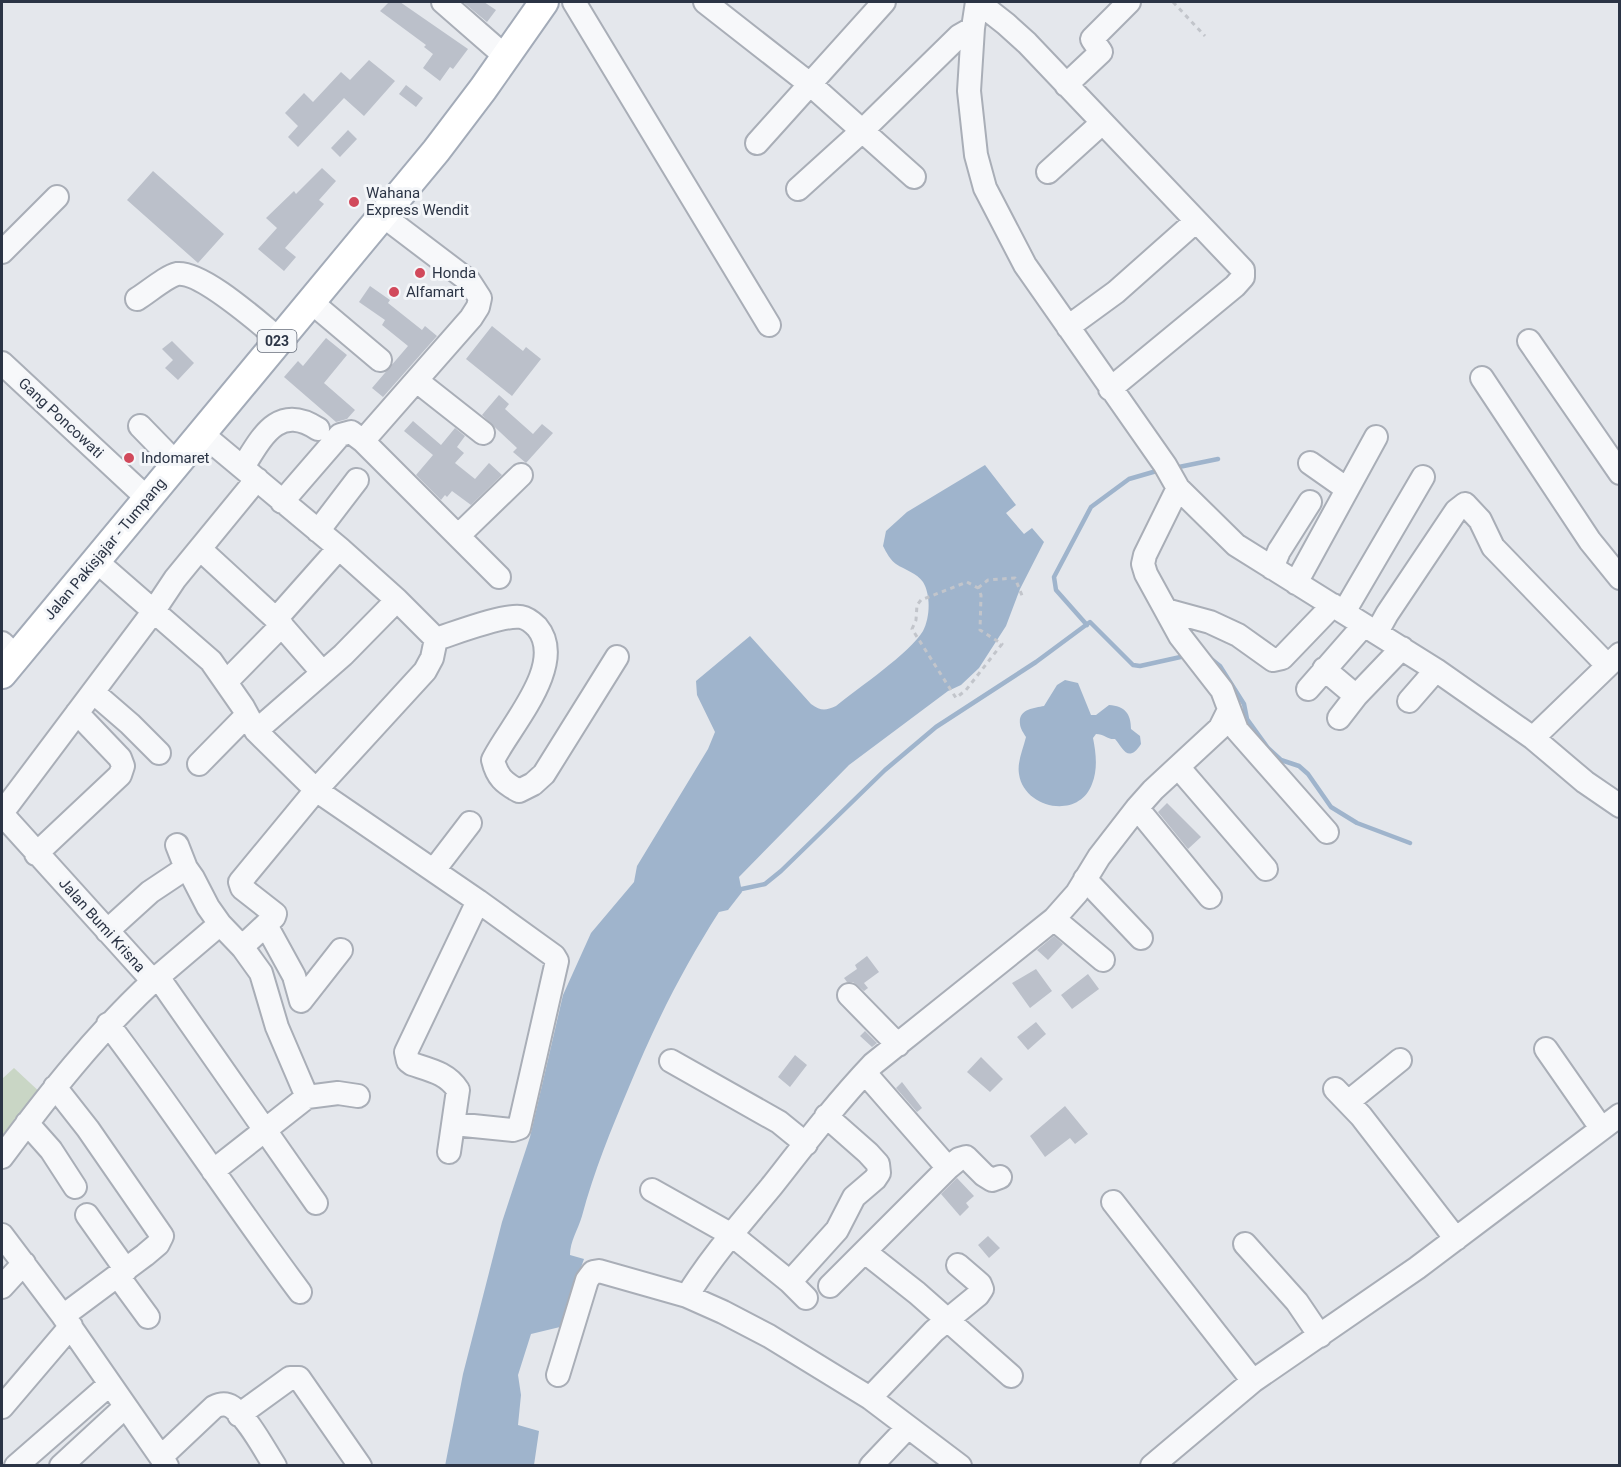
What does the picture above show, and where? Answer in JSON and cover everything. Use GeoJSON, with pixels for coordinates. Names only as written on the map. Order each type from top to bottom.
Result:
{"type":"FeatureCollection","features":[{"type":"Feature","properties":{"kind":"main road","name":"Jalan Pakisjajar - Tumpang"},"geometry":{"type":"LineString","coordinates":[[6,658],[95,560],[450,133],[544,2]]}},
{"type":"Feature","properties":{"kind":"street"},"geometry":{"type":"LineString","coordinates":[[443,2],[506,57]]}},
{"type":"Feature","properties":{"kind":"street"},"geometry":{"type":"LineString","coordinates":[[574,2],[770,325]]}},
{"type":"Feature","properties":{"kind":"street"},"geometry":{"type":"LineString","coordinates":[[705,2],[811,85],[914,177]]}},
{"type":"Feature","properties":{"kind":"street"},"geometry":{"type":"LineString","coordinates":[[757,143],[884,2]]}},
{"type":"Feature","properties":{"kind":"street"},"geometry":{"type":"LineString","coordinates":[[1110,389],[1241,280],[1243,273],[1240,267],[1066,85],[1006,24],[978,2],[973,28],[969,92],[976,155],[986,188],[1026,265],[1110,389],[1170,475],[1236,545],[1436,670],[1533,738],[1585,782],[1620,806]]}},
{"type":"Feature","properties":{"kind":"street"},"geometry":{"type":"LineString","coordinates":[[1066,85],[1101,52],[1092,39],[1129,2]]}},
{"type":"Feature","properties":{"kind":"street"},"geometry":{"type":"LineString","coordinates":[[798,189],[862,131],[959,36],[973,28]]}},
{"type":"Feature","properties":{"kind":"street"},"geometry":{"type":"LineString","coordinates":[[1048,172],[1102,123]]}},
{"type":"Feature","properties":{"kind":"street"},"geometry":{"type":"LineString","coordinates":[[2,252],[57,197]]}},
{"type":"Feature","properties":{"kind":"street"},"geometry":{"type":"LineString","coordinates":[[363,441],[471,318],[478,308],[480,298],[469,281],[382,215]]}},
{"type":"Feature","properties":{"kind":"street"},"geometry":{"type":"LineString","coordinates":[[1068,327],[1116,292],[1196,221]]}},
{"type":"Feature","properties":{"kind":"street"},"geometry":{"type":"LineString","coordinates":[[137,299],[175,274],[192,275],[210,285],[279,339]]}},
{"type":"Feature","properties":{"kind":"street"},"geometry":{"type":"LineString","coordinates":[[310,301],[380,360]]}},
{"type":"Feature","properties":{"kind":"street"},"geometry":{"type":"LineString","coordinates":[[1529,341],[1620,473]]}},
{"type":"Feature","properties":{"kind":"street","name":"Gang Poncowati"},"geometry":{"type":"LineString","coordinates":[[2,363],[147,498]]}},
{"type":"Feature","properties":{"kind":"street"},"geometry":{"type":"LineString","coordinates":[[1482,378],[1590,541],[1620,578]]}},
{"type":"Feature","properties":{"kind":"street"},"geometry":{"type":"LineString","coordinates":[[417,381],[483,433]]}},
{"type":"Feature","properties":{"kind":"street"},"geometry":{"type":"LineString","coordinates":[[2,813],[153,612],[175,579],[200,549],[250,473],[267,429],[276,423],[298,420],[308,422],[318,429]]}},
{"type":"Feature","properties":{"kind":"street"},"geometry":{"type":"LineString","coordinates":[[140,426],[176,463]]}},
{"type":"Feature","properties":{"kind":"street"},"geometry":{"type":"LineString","coordinates":[[282,501],[340,435],[351,432],[363,441],[499,577]]}},
{"type":"Feature","properties":{"kind":"street"},"geometry":{"type":"LineString","coordinates":[[201,433],[339,548],[436,639]]}},
{"type":"Feature","properties":{"kind":"street"},"geometry":{"type":"LineString","coordinates":[[1296,583],[1376,437]]}},
{"type":"Feature","properties":{"kind":"street"},"geometry":{"type":"LineString","coordinates":[[1310,463],[1347,489]]}},
{"type":"Feature","properties":{"kind":"street"},"geometry":{"type":"LineString","coordinates":[[458,536],[520,475]]}},
{"type":"Feature","properties":{"kind":"street"},"geometry":{"type":"LineString","coordinates":[[1170,475],[1145,555],[1143,564],[1146,574],[1194,655],[1222,690],[1237,730],[1327,832]]}},
{"type":"Feature","properties":{"kind":"street"},"geometry":{"type":"LineString","coordinates":[[1166,610],[1210,622],[1238,635],[1274,660],[1282,658],[1338,609],[1424,477]]}},
{"type":"Feature","properties":{"kind":"street"},"geometry":{"type":"LineString","coordinates":[[318,531],[357,480]]}},
{"type":"Feature","properties":{"kind":"street"},"geometry":{"type":"LineString","coordinates":[[1272,568],[1279,551],[1310,502]]}},
{"type":"Feature","properties":{"kind":"street"},"geometry":{"type":"LineString","coordinates":[[1308,689],[1324,669],[1387,614],[1456,511],[1465,504],[1474,511],[1489,540],[1500,554],[1613,660],[1533,738]]}},
{"type":"Feature","properties":{"kind":"street"},"geometry":{"type":"LineString","coordinates":[[226,682],[279,622],[339,548]]}},
{"type":"Feature","properties":{"kind":"street"},"geometry":{"type":"LineString","coordinates":[[200,549],[279,622],[322,672]]}},
{"type":"Feature","properties":{"kind":"street"},"geometry":{"type":"LineString","coordinates":[[95,560],[153,612],[198,647],[226,682],[252,723],[316,790],[478,900],[550,952],[556,961],[519,1128],[513,1131],[454,1124]]}},
{"type":"Feature","properties":{"kind":"street"},"geometry":{"type":"LineString","coordinates":[[199,764],[322,672],[397,600]]}},
{"type":"Feature","properties":{"kind":"street"},"geometry":{"type":"LineString","coordinates":[[436,639],[503,618],[522,617],[534,624],[542,634],[545,646],[544,664],[537,687],[493,760],[496,773],[505,784],[519,791],[533,784],[544,774],[617,657]]}},
{"type":"Feature","properties":{"kind":"street"},"geometry":{"type":"LineString","coordinates":[[242,947],[275,914],[242,888],[240,882],[316,790],[425,671],[432,658],[436,639]]}},
{"type":"Feature","properties":{"kind":"street"},"geometry":{"type":"LineString","coordinates":[[1339,718],[1356,696],[1402,648]]}},
{"type":"Feature","properties":{"kind":"street"},"geometry":{"type":"LineString","coordinates":[[1324,669],[1356,696]]}},
{"type":"Feature","properties":{"kind":"street"},"geometry":{"type":"LineString","coordinates":[[1409,701],[1436,670]]}},
{"type":"Feature","properties":{"kind":"street"},"geometry":{"type":"LineString","coordinates":[[93,692],[159,753]]}},
{"type":"Feature","properties":{"kind":"street"},"geometry":{"type":"LineString","coordinates":[[687,1296],[706,1267],[826,1116],[865,1073],[1054,919],[1077,893],[1099,857],[1137,808],[1153,790],[1220,728],[1229,710]]}},
{"type":"Feature","properties":{"kind":"street"},"geometry":{"type":"LineString","coordinates":[[36,854],[120,775],[123,766],[120,758],[77,712]]}},
{"type":"Feature","properties":{"kind":"street"},"geometry":{"type":"LineString","coordinates":[[1179,768],[1266,869]]}},
{"type":"Feature","properties":{"kind":"street"},"geometry":{"type":"LineString","coordinates":[[1137,808],[1210,897]]}},
{"type":"Feature","properties":{"kind":"street","name":"Jalan Bumi Krisna"},"geometry":{"type":"LineString","coordinates":[[2,813],[36,854],[155,979],[108,1024],[27,1123],[4,1147]]}},
{"type":"Feature","properties":{"kind":"street"},"geometry":{"type":"LineString","coordinates":[[434,870],[470,823]]}},
{"type":"Feature","properties":{"kind":"street"},"geometry":{"type":"LineString","coordinates":[[177,844],[186,868],[194,878],[207,907],[261,973],[277,1027],[307,1097]]}},
{"type":"Feature","properties":{"kind":"street"},"geometry":{"type":"LineString","coordinates":[[107,931],[150,892],[186,868]]}},
{"type":"Feature","properties":{"kind":"street"},"geometry":{"type":"LineString","coordinates":[[1085,879],[1141,938]]}},
{"type":"Feature","properties":{"kind":"street"},"geometry":{"type":"LineString","coordinates":[[448,1152],[458,1090],[452,1081],[442,1074],[412,1064],[408,1061],[406,1052],[478,900]]}},
{"type":"Feature","properties":{"kind":"street"},"geometry":{"type":"LineString","coordinates":[[1054,919],[1103,960]]}},
{"type":"Feature","properties":{"kind":"street"},"geometry":{"type":"LineString","coordinates":[[220,924],[155,979],[316,1203]]}},
{"type":"Feature","properties":{"kind":"street"},"geometry":{"type":"LineString","coordinates":[[266,925],[294,976],[303,1011],[341,950]]}},
{"type":"Feature","properties":{"kind":"street"},"geometry":{"type":"LineString","coordinates":[[849,995],[898,1045]]}},
{"type":"Feature","properties":{"kind":"street"},"geometry":{"type":"LineString","coordinates":[[108,1024],[150,1079],[300,1292]]}},
{"type":"Feature","properties":{"kind":"street"},"geometry":{"type":"LineString","coordinates":[[1546,1049],[1601,1128]]}},
{"type":"Feature","properties":{"kind":"street"},"geometry":{"type":"LineString","coordinates":[[1400,1060],[1342,1095],[1361,1116],[1456,1239]]}},
{"type":"Feature","properties":{"kind":"street"},"geometry":{"type":"LineString","coordinates":[[671,1062],[779,1122],[806,1144]]}},
{"type":"Feature","properties":{"kind":"street"},"geometry":{"type":"LineString","coordinates":[[865,1073],[948,1168]]}},
{"type":"Feature","properties":{"kind":"street"},"geometry":{"type":"LineString","coordinates":[[2,1407],[67,1321],[158,1244],[162,1236],[88,1129],[55,1087]]}},
{"type":"Feature","properties":{"kind":"street"},"geometry":{"type":"LineString","coordinates":[[213,1171],[307,1097],[338,1094],[358,1096]]}},
{"type":"Feature","properties":{"kind":"street"},"geometry":{"type":"LineString","coordinates":[[1152,1466],[1253,1381],[1456,1239],[1620,1115]]}},
{"type":"Feature","properties":{"kind":"street"},"geometry":{"type":"LineString","coordinates":[[790,1282],[837,1230],[855,1197],[879,1173],[878,1164],[868,1153],[826,1116]]}},
{"type":"Feature","properties":{"kind":"street"},"geometry":{"type":"LineString","coordinates":[[27,1123],[51,1150],[75,1187]]}},
{"type":"Feature","properties":{"kind":"street"},"geometry":{"type":"LineString","coordinates":[[830,1286],[959,1159],[966,1157],[992,1180],[1000,1177]]}},
{"type":"Feature","properties":{"kind":"street"},"geometry":{"type":"LineString","coordinates":[[651,1190],[732,1235],[790,1282],[806,1298]]}},
{"type":"Feature","properties":{"kind":"street"},"geometry":{"type":"LineString","coordinates":[[1113,1202],[1253,1381]]}},
{"type":"Feature","properties":{"kind":"street"},"geometry":{"type":"LineString","coordinates":[[87,1215],[148,1317]]}},
{"type":"Feature","properties":{"kind":"street"},"geometry":{"type":"LineString","coordinates":[[2,1235],[67,1321],[164,1461],[214,1407],[226,1405],[240,1415],[275,1466]]}},
{"type":"Feature","properties":{"kind":"street"},"geometry":{"type":"LineString","coordinates":[[1245,1244],[1297,1302],[1320,1336]]}},
{"type":"Feature","properties":{"kind":"street"},"geometry":{"type":"LineString","coordinates":[[865,1252],[917,1293],[1011,1376]]}},
{"type":"Feature","properties":{"kind":"street"},"geometry":{"type":"LineString","coordinates":[[2,1287],[24,1263]]}},
{"type":"Feature","properties":{"kind":"street"},"geometry":{"type":"LineString","coordinates":[[870,1398],[934,1331],[978,1295],[982,1289],[980,1284],[958,1265]]}},
{"type":"Feature","properties":{"kind":"street"},"geometry":{"type":"LineString","coordinates":[[558,1375],[587,1280],[593,1272],[599,1271],[687,1296],[769,1336],[870,1398],[960,1466]]}},
{"type":"Feature","properties":{"kind":"street"},"geometry":{"type":"LineString","coordinates":[[240,1415],[290,1378],[299,1378],[360,1466]]}},
{"type":"Feature","properties":{"kind":"street"},"geometry":{"type":"LineString","coordinates":[[16,1466],[110,1384]]}},
{"type":"Feature","properties":{"kind":"street"},"geometry":{"type":"LineString","coordinates":[[61,1466],[125,1407]]}},
{"type":"Feature","properties":{"kind":"street"},"geometry":{"type":"LineString","coordinates":[[871,1466],[908,1427]]}},
{"type":"Feature","properties":{"kind":"path"},"geometry":{"type":"LineString","coordinates":[[1173,2],[1205,36]]}},
{"type":"Feature","properties":{"kind":"path"},"geometry":{"type":"LineString","coordinates":[[978,588],[988,580],[1015,578],[1023,598]]}},
{"type":"Feature","properties":{"kind":"path"},"geometry":{"type":"LineString","coordinates":[[967,582],[978,588],[981,595],[980,630],[1002,644],[966,690],[956,698],[912,629],[916,620],[917,605],[921,600],[967,582]]}},
{"type":"Feature","properties":{"kind":"green space"},"geometry":{"type":"Polygon","coordinates":[[[14,1068],[44,1096],[7,1138],[2,1134],[2,1079],[14,1068]]]}},
{"type":"Feature","properties":{"kind":"water"},"geometry":{"type":"Polygon","coordinates":[[[985,465],[1016,505],[1006,513],[1024,534],[1032,528],[1044,542],[1020,589],[1006,626],[979,668],[961,685],[948,691],[849,765],[739,877],[742,892],[728,910],[719,912],[681,976],[649,1041],[609,1135],[571,1245],[570,1255],[584,1259],[560,1327],[531,1334],[518,1375],[521,1395],[518,1425],[539,1431],[534,1465],[445,1466],[463,1374],[502,1222],[530,1137],[563,995],[591,933],[634,882],[637,866],[708,749],[715,732],[697,695],[696,681],[750,636],[811,704],[823,709],[836,706],[907,649],[923,631],[927,620],[929,606],[926,587],[918,576],[892,561],[883,546],[886,531],[907,512],[985,465]]]}},
{"type":"Feature","properties":{"kind":"water"},"geometry":{"type":"Polygon","coordinates":[[[1065,680],[1078,683],[1091,715],[1096,715],[1109,705],[1123,709],[1130,719],[1131,729],[1140,736],[1141,744],[1129,754],[1115,739],[1096,734],[1093,738],[1096,767],[1092,784],[1076,803],[1052,806],[1041,802],[1023,786],[1019,765],[1026,737],[1020,719],[1024,712],[1044,706],[1057,685],[1065,680]]]}},
{"type":"Feature","properties":{"kind":"building"},"geometry":{"type":"Polygon","coordinates":[[[389,2],[400,2],[468,49],[453,69],[450,67],[440,81],[423,68],[433,54],[424,47],[426,45],[380,11],[389,2]]]}},
{"type":"Feature","properties":{"kind":"building"},"geometry":{"type":"Polygon","coordinates":[[[463,2],[484,2],[496,10],[487,22],[463,2]]]}},
{"type":"Feature","properties":{"kind":"building"},"geometry":{"type":"Polygon","coordinates":[[[369,60],[395,81],[364,116],[344,98],[298,147],[288,137],[298,126],[285,113],[304,93],[313,102],[341,72],[350,80],[369,60]]]}},
{"type":"Feature","properties":{"kind":"building"},"geometry":{"type":"Polygon","coordinates":[[[406,85],[423,98],[416,107],[399,94],[406,85]]]}},
{"type":"Feature","properties":{"kind":"building"},"geometry":{"type":"Polygon","coordinates":[[[348,130],[357,139],[340,157],[331,148],[348,130]]]}},
{"type":"Feature","properties":{"kind":"building"},"geometry":{"type":"Polygon","coordinates":[[[322,168],[336,181],[319,200],[324,204],[285,248],[296,257],[284,271],[258,249],[277,228],[266,218],[294,191],[296,194],[322,168]]]}},
{"type":"Feature","properties":{"kind":"building"},"geometry":{"type":"Polygon","coordinates":[[[153,171],[224,234],[198,263],[127,200],[153,171]]]}},
{"type":"Feature","properties":{"kind":"building"},"geometry":{"type":"Polygon","coordinates":[[[370,286],[390,300],[388,303],[422,330],[425,326],[437,336],[383,397],[372,388],[408,346],[382,325],[385,320],[359,302],[370,286]]]}},
{"type":"Feature","properties":{"kind":"building"},"geometry":{"type":"Polygon","coordinates":[[[492,326],[523,351],[526,347],[541,359],[512,396],[466,359],[492,326]]]}},
{"type":"Feature","properties":{"kind":"building"},"geometry":{"type":"Polygon","coordinates":[[[326,338],[347,355],[324,383],[355,410],[347,419],[336,422],[284,377],[298,361],[303,366],[326,338]]]}},
{"type":"Feature","properties":{"kind":"building"},"geometry":{"type":"Polygon","coordinates":[[[172,341],[194,363],[178,380],[165,368],[173,360],[162,349],[172,341]]]}},
{"type":"Feature","properties":{"kind":"building"},"geometry":{"type":"Polygon","coordinates":[[[499,395],[509,404],[505,409],[533,434],[542,424],[553,433],[526,463],[513,452],[517,448],[482,415],[499,395]]]}},
{"type":"Feature","properties":{"kind":"building"},"geometry":{"type":"Polygon","coordinates":[[[413,421],[441,445],[455,428],[465,436],[457,447],[464,453],[455,463],[475,479],[489,463],[502,475],[471,505],[452,491],[441,500],[416,475],[433,455],[404,431],[413,421]]]}},
{"type":"Feature","properties":{"kind":"building"},"geometry":{"type":"Polygon","coordinates":[[[1167,803],[1201,837],[1188,849],[1158,812],[1167,803]]]}},
{"type":"Feature","properties":{"kind":"building"},"geometry":{"type":"Polygon","coordinates":[[[1054,936],[1063,944],[1048,960],[1037,950],[1054,936]]]}},
{"type":"Feature","properties":{"kind":"building"},"geometry":{"type":"Polygon","coordinates":[[[867,956],[879,972],[864,983],[868,988],[864,991],[844,978],[857,969],[855,965],[867,956]]]}},
{"type":"Feature","properties":{"kind":"building"},"geometry":{"type":"Polygon","coordinates":[[[1036,969],[1052,991],[1030,1008],[1012,983],[1036,969]]]}},
{"type":"Feature","properties":{"kind":"building"},"geometry":{"type":"Polygon","coordinates":[[[1088,974],[1099,989],[1072,1009],[1061,995],[1088,974]]]}},
{"type":"Feature","properties":{"kind":"building"},"geometry":{"type":"Polygon","coordinates":[[[1036,1022],[1046,1034],[1028,1050],[1017,1037],[1036,1022]]]}},
{"type":"Feature","properties":{"kind":"building"},"geometry":{"type":"Polygon","coordinates":[[[865,1031],[877,1043],[872,1047],[860,1036],[865,1031]]]}},
{"type":"Feature","properties":{"kind":"building"},"geometry":{"type":"Polygon","coordinates":[[[795,1055],[807,1065],[790,1087],[778,1077],[795,1055]]]}},
{"type":"Feature","properties":{"kind":"building"},"geometry":{"type":"Polygon","coordinates":[[[981,1057],[1003,1079],[990,1092],[967,1072],[981,1057]]]}},
{"type":"Feature","properties":{"kind":"building"},"geometry":{"type":"Polygon","coordinates":[[[902,1082],[922,1108],[917,1112],[896,1088],[902,1082]]]}},
{"type":"Feature","properties":{"kind":"building"},"geometry":{"type":"Polygon","coordinates":[[[1065,1106],[1088,1134],[1075,1144],[1070,1138],[1045,1157],[1030,1136],[1065,1106]]]}},
{"type":"Feature","properties":{"kind":"building"},"geometry":{"type":"Polygon","coordinates":[[[957,1178],[974,1196],[966,1203],[969,1207],[960,1216],[941,1194],[957,1178]]]}},
{"type":"Feature","properties":{"kind":"building"},"geometry":{"type":"Polygon","coordinates":[[[988,1236],[1000,1248],[989,1258],[978,1245],[988,1236]]]}},
{"type":"Feature","properties":{"kind":"waterway"},"geometry":{"type":"LineString","coordinates":[[1174,468],[1218,459]]}},
{"type":"Feature","properties":{"kind":"waterway"},"geometry":{"type":"LineString","coordinates":[[1087,625],[1056,590],[1054,577],[1091,507],[1129,479],[1160,470]]}},
{"type":"Feature","properties":{"kind":"waterway"},"geometry":{"type":"LineString","coordinates":[[737,890],[765,884],[885,770],[936,727],[1036,662],[1090,622],[1133,665],[1140,666],[1185,656]]}},
{"type":"Feature","properties":{"kind":"waterway"},"geometry":{"type":"LineString","coordinates":[[1210,658],[1220,666],[1244,704],[1247,719],[1268,748],[1281,760],[1299,766],[1308,774],[1331,807],[1357,823],[1410,843]]}},
{"type":"Feature","properties":{"kind":"place","name":"Wahana Express Wendit"},"geometry":{"type":"Point","coordinates":[354,202]}},
{"type":"Feature","properties":{"kind":"place","name":"Honda"},"geometry":{"type":"Point","coordinates":[420,273]}},
{"type":"Feature","properties":{"kind":"place","name":"Alfamart"},"geometry":{"type":"Point","coordinates":[394,292]}},
{"type":"Feature","properties":{"kind":"place","name":"Indomaret"},"geometry":{"type":"Point","coordinates":[129,458]}}]}
